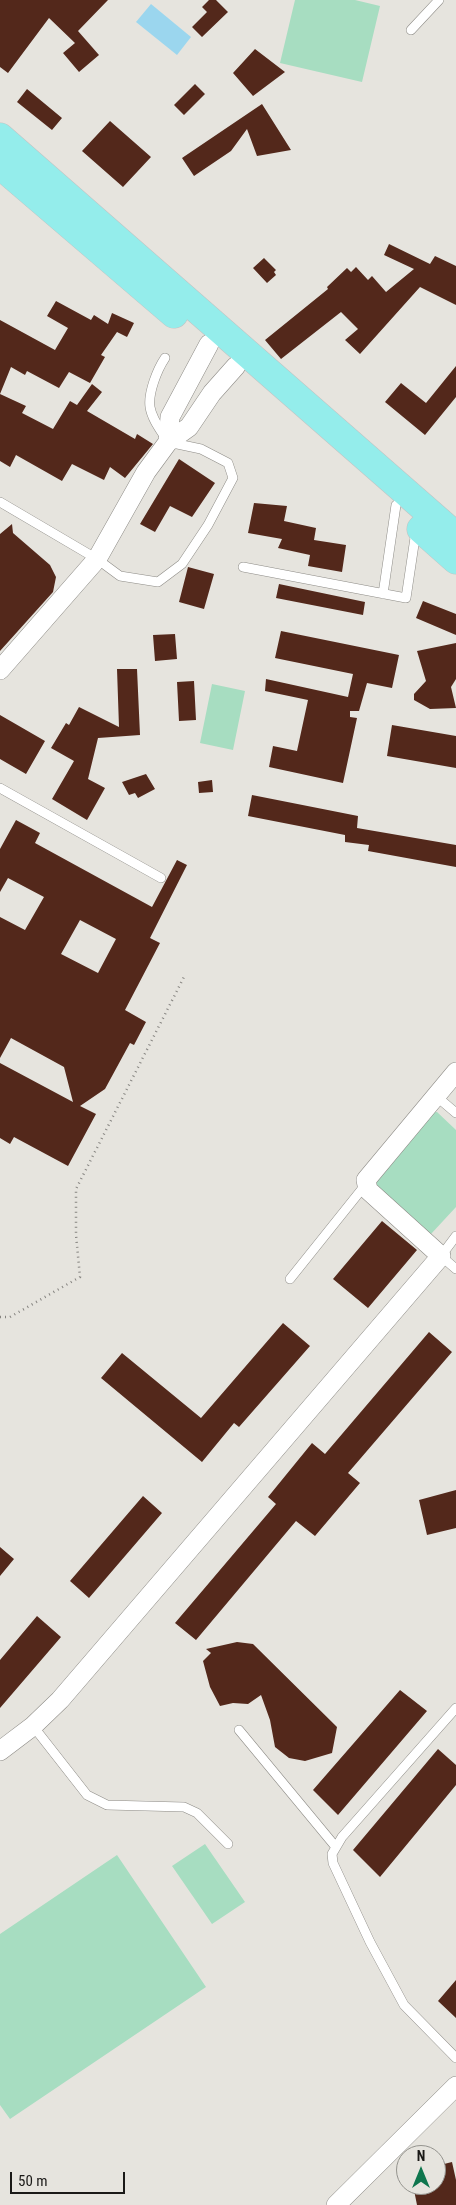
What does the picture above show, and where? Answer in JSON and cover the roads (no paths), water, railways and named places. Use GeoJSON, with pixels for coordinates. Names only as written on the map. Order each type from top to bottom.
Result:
{"type":"FeatureCollection","features":[{"type":"Feature","properties":{"kind":"main road"},"geometry":{"type":"LineString","coordinates":[[0,137],[456,536]]}},
{"type":"Feature","properties":{"kind":"main road"},"geometry":{"type":"LineString","coordinates":[[0,165],[236,366],[396,505],[456,560]]}},
{"type":"Feature","properties":{"kind":"street"},"geometry":{"type":"LineString","coordinates":[[168,442],[170,418],[209,344]]}},
{"type":"Feature","properties":{"kind":"street"},"geometry":{"type":"LineString","coordinates":[[0,670],[97,559],[146,472],[168,442],[190,427],[212,393],[236,366]]}},
{"type":"Feature","properties":{"kind":"street"},"geometry":{"type":"LineString","coordinates":[[0,1751],[33,1726],[60,1700],[441,1256],[368,1190],[366,1180],[456,1072]]}},
{"type":"Feature","properties":{"kind":"street"},"geometry":{"type":"LineString","coordinates":[[336,2205],[456,2086]]}},
{"type":"Feature","properties":{"kind":"lane"},"geometry":{"type":"LineString","coordinates":[[411,30],[439,0]]}},
{"type":"Feature","properties":{"kind":"lane"},"geometry":{"type":"LineString","coordinates":[[0,502],[97,559],[120,576],[158,582],[182,564],[208,525],[234,478],[228,463],[201,450],[168,442],[156,422],[150,406],[156,371],[165,358]]}},
{"type":"Feature","properties":{"kind":"lane"},"geometry":{"type":"LineString","coordinates":[[383,594],[396,505]]}},
{"type":"Feature","properties":{"kind":"lane"},"geometry":{"type":"LineString","coordinates":[[243,567],[406,598],[417,526]]}},
{"type":"Feature","properties":{"kind":"lane"},"geometry":{"type":"LineString","coordinates":[[0,788],[161,878]]}},
{"type":"Feature","properties":{"kind":"lane"},"geometry":{"type":"LineString","coordinates":[[436,1096],[456,1113]]}},
{"type":"Feature","properties":{"kind":"lane"},"geometry":{"type":"LineString","coordinates":[[290,1279],[366,1184]]}},
{"type":"Feature","properties":{"kind":"lane"},"geometry":{"type":"LineString","coordinates":[[456,1236],[441,1256],[456,1269]]}},
{"type":"Feature","properties":{"kind":"lane"},"geometry":{"type":"LineString","coordinates":[[456,1708],[335,1846],[332,1854],[333,1863],[370,1942],[404,2005],[456,2058]]}},
{"type":"Feature","properties":{"kind":"lane"},"geometry":{"type":"LineString","coordinates":[[33,1726],[86,1795],[107,1805],[184,1807],[197,1813],[228,1844]]}},
{"type":"Feature","properties":{"kind":"lane"},"geometry":{"type":"LineString","coordinates":[[239,1730],[335,1846]]}},
{"type":"Feature","properties":{"kind":"water"},"geometry":{"type":"Polygon","coordinates":[[[151,4],[191,37],[177,55],[136,22],[151,4]]]}}]}
